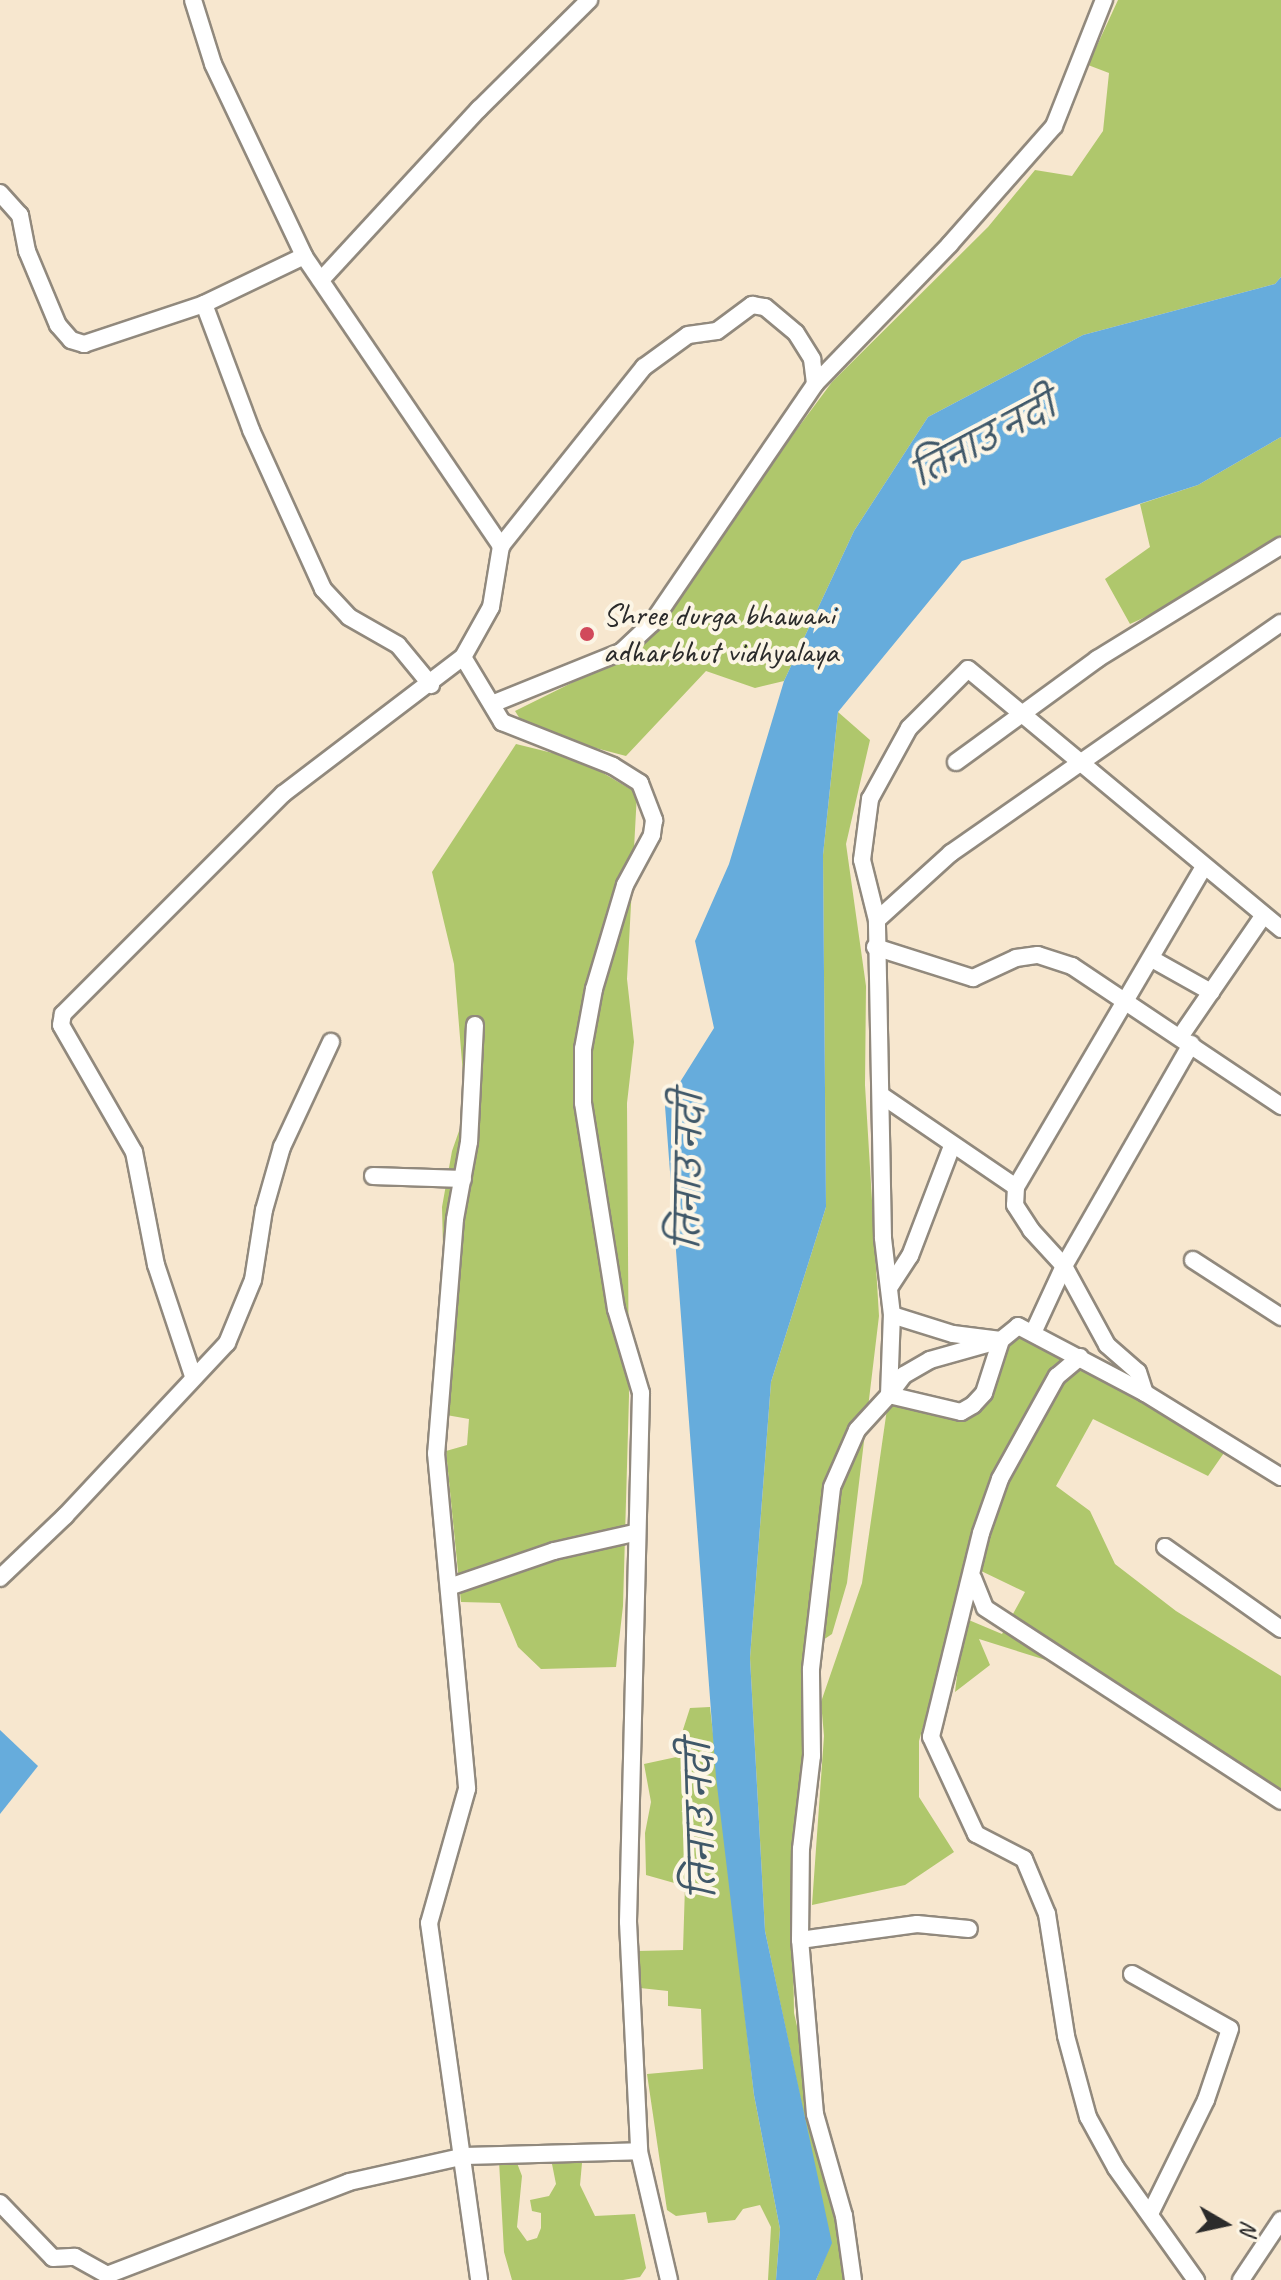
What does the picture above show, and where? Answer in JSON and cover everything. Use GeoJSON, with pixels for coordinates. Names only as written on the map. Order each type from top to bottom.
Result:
{"type":"FeatureCollection","features":[{"type":"Feature","properties":{"kind":"street"},"geometry":{"type":"LineString","coordinates":[[193,0],[213,64],[304,256],[501,546]]}},
{"type":"Feature","properties":{"kind":"street"},"geometry":{"type":"LineString","coordinates":[[321,280],[479,109],[589,0]]}},
{"type":"Feature","properties":{"kind":"street"},"geometry":{"type":"LineString","coordinates":[[492,704],[633,643],[749,486],[815,384],[950,244],[1054,126],[1104,0]]}},
{"type":"Feature","properties":{"kind":"street"},"geometry":{"type":"LineString","coordinates":[[0,193],[20,215],[27,251],[52,312],[71,340],[84,344],[204,304],[304,256]]}},
{"type":"Feature","properties":{"kind":"street"},"geometry":{"type":"LineString","coordinates":[[204,304],[251,430],[323,589],[349,617],[398,645],[431,685]]}},
{"type":"Feature","properties":{"kind":"street"},"geometry":{"type":"LineString","coordinates":[[193,1376],[156,1265],[134,1152],[61,1019],[283,794],[431,685],[463,657],[491,607],[501,546],[644,367],[688,335],[717,331],[752,305],[765,307],[796,333],[812,359],[815,384]]}},
{"type":"Feature","properties":{"kind":"street"},"geometry":{"type":"LineString","coordinates":[[956,762],[1017,714],[1281,546]]}},
{"type":"Feature","properties":{"kind":"street"},"geometry":{"type":"LineString","coordinates":[[877,920],[951,853],[1081,759],[1281,623]]}},
{"type":"Feature","properties":{"kind":"street"},"geometry":{"type":"LineString","coordinates":[[463,657],[502,722],[524,735],[613,766],[640,783],[654,820],[652,835],[625,885],[583,1049],[583,1103],[595,1199],[616,1309],[641,1393],[643,1453],[634,1533],[628,1922],[639,2151],[669,2280]]}},
{"type":"Feature","properties":{"kind":"street"},"geometry":{"type":"LineString","coordinates":[[889,1395],[892,1315],[883,1238],[875,947],[877,920],[862,860],[870,799],[909,728],[968,669],[1017,714],[1081,759],[1281,929]]}},
{"type":"Feature","properties":{"kind":"street"},"geometry":{"type":"LineString","coordinates":[[1145,1393],[1138,1372],[1107,1345],[1064,1266],[1015,1205],[1016,1187],[1126,1004],[1204,866]]}},
{"type":"Feature","properties":{"kind":"street"},"geometry":{"type":"LineString","coordinates":[[1033,1333],[1064,1266],[1211,992],[1264,915]]}},
{"type":"Feature","properties":{"kind":"street"},"geometry":{"type":"LineString","coordinates":[[875,947],[973,978],[1016,958],[1038,955],[1072,966],[1281,1106]]}},
{"type":"Feature","properties":{"kind":"street"},"geometry":{"type":"LineString","coordinates":[[1152,959],[1211,992]]}},
{"type":"Feature","properties":{"kind":"street"},"geometry":{"type":"LineString","coordinates":[[475,1025],[436,1453],[467,1789],[429,1923],[465,2156],[479,2280]]}},
{"type":"Feature","properties":{"kind":"street"},"geometry":{"type":"LineString","coordinates":[[0,1578],[65,1516],[227,1343],[240,1316],[282,1147],[331,1042]]}},
{"type":"Feature","properties":{"kind":"street"},"geometry":{"type":"LineString","coordinates":[[881,1095],[1016,1187]]}},
{"type":"Feature","properties":{"kind":"street"},"geometry":{"type":"LineString","coordinates":[[889,1288],[910,1256],[952,1146]]}},
{"type":"Feature","properties":{"kind":"street"},"geometry":{"type":"LineString","coordinates":[[373,1176],[463,1179]]}},
{"type":"Feature","properties":{"kind":"street"},"geometry":{"type":"LineString","coordinates":[[1193,1260],[1281,1317]]}},
{"type":"Feature","properties":{"kind":"street"},"geometry":{"type":"LineString","coordinates":[[892,1315],[953,1334],[1001,1340]]}},
{"type":"Feature","properties":{"kind":"street"},"geometry":{"type":"LineString","coordinates":[[853,2280],[844,2216],[815,2114],[800,1940],[801,1849],[812,1756],[811,1669],[832,1487],[857,1430],[904,1375],[930,1360],[1001,1340],[1018,1326],[1145,1393],[1281,1477]]}},
{"type":"Feature","properties":{"kind":"street"},"geometry":{"type":"LineString","coordinates":[[889,1395],[961,1412],[984,1393],[1001,1340]]}},
{"type":"Feature","properties":{"kind":"street"},"geometry":{"type":"LineString","coordinates":[[1080,1357],[1057,1376],[1000,1479],[931,1737],[976,1834],[1024,1859],[1047,1914],[1066,2036],[1088,2117],[1116,2168],[1196,2280]]}},
{"type":"Feature","properties":{"kind":"street"},"geometry":{"type":"LineString","coordinates":[[449,1587],[554,1551],[634,1533]]}},
{"type":"Feature","properties":{"kind":"street"},"geometry":{"type":"LineString","coordinates":[[1165,1547],[1281,1629]]}},
{"type":"Feature","properties":{"kind":"street"},"geometry":{"type":"LineString","coordinates":[[972,1577],[985,1608],[1281,1801]]}},
{"type":"Feature","properties":{"kind":"street"},"geometry":{"type":"LineString","coordinates":[[800,1940],[917,1924],[969,1929]]}},
{"type":"Feature","properties":{"kind":"street"},"geometry":{"type":"LineString","coordinates":[[1132,1974],[1230,2029],[1206,2100],[1150,2214]]}},
{"type":"Feature","properties":{"kind":"street"},"geometry":{"type":"LineString","coordinates":[[0,2203],[53,2258],[75,2257],[107,2275],[122,2277],[349,2182],[465,2156],[639,2151]]}},
{"type":"Feature","properties":{"kind":"street"},"geometry":{"type":"LineString","coordinates":[[1241,2280],[1281,2220]]}},
{"type":"Feature","properties":{"kind":"green space"},"geometry":{"type":"Polygon","coordinates":[[[1118,0],[1281,0],[1281,277],[1275,284],[1083,335],[928,417],[854,531],[784,681],[755,688],[706,671],[626,756],[527,730],[515,711],[630,654],[832,382],[988,227],[1035,170],[1072,176],[1103,131],[1109,73],[1088,65],[1118,0]]]}},
{"type":"Feature","properties":{"kind":"green space"},"geometry":{"type":"Polygon","coordinates":[[[1281,437],[1281,540],[1176,603],[1130,624],[1105,579],[1150,547],[1140,504],[1198,485],[1281,437]]]}},
{"type":"Feature","properties":{"kind":"green space"},"geometry":{"type":"Polygon","coordinates":[[[838,712],[870,740],[846,844],[866,986],[865,1085],[879,1316],[847,1583],[832,1634],[814,1646],[792,1878],[794,2013],[841,2219],[844,2280],[816,2280],[831,2243],[765,1931],[750,1658],[771,1382],[826,1207],[823,855],[838,712]]]}},
{"type":"Feature","properties":{"kind":"green space"},"geometry":{"type":"Polygon","coordinates":[[[516,744],[581,760],[637,793],[627,979],[634,1042],[627,1103],[629,1396],[623,1606],[616,1667],[541,1669],[518,1647],[500,1603],[461,1602],[446,1451],[467,1445],[469,1419],[435,1413],[444,1289],[442,1207],[452,1151],[466,1111],[454,964],[432,872],[516,744]]]}},
{"type":"Feature","properties":{"kind":"green space"},"geometry":{"type":"Polygon","coordinates":[[[1013,1330],[1063,1357],[974,1542],[919,1741],[919,1797],[954,1852],[905,1885],[812,1905],[824,1736],[821,1702],[862,1583],[888,1402],[960,1418],[1013,1330]]]}},
{"type":"Feature","properties":{"kind":"green space"},"geometry":{"type":"Polygon","coordinates":[[[1079,1362],[1226,1450],[1208,1476],[1093,1419],[1056,1486],[1090,1511],[1115,1564],[1176,1611],[1281,1676],[1281,1811],[1049,1661],[979,1639],[990,1665],[955,1692],[964,1618],[1002,1634],[1025,1592],[977,1569],[1007,1480],[1064,1376],[1079,1362]]]}},
{"type":"Feature","properties":{"kind":"green space"},"geometry":{"type":"Polygon","coordinates":[[[710,1707],[754,2095],[780,2229],[776,2280],[768,2280],[771,2227],[760,2205],[743,2209],[735,2220],[708,2223],[706,2212],[676,2216],[667,2210],[647,2074],[703,2069],[701,2009],[668,2006],[668,1991],[640,1988],[637,1951],[683,1950],[685,1886],[646,1875],[645,1833],[651,1802],[644,1764],[681,1756],[679,1742],[690,1708],[710,1707]]]}},
{"type":"Feature","properties":{"kind":"green space"},"geometry":{"type":"Polygon","coordinates":[[[576,2158],[582,2163],[580,2185],[595,2216],[635,2214],[646,2268],[640,2277],[623,2280],[512,2280],[504,2252],[499,2161],[517,2163],[522,2176],[517,2227],[527,2241],[537,2238],[541,2228],[541,2213],[532,2211],[530,2200],[549,2196],[556,2184],[551,2159],[576,2158]]]}},
{"type":"Feature","properties":{"kind":"water","name":"तिनाउ नदी"},"geometry":{"type":"Polygon","coordinates":[[[1281,277],[1281,437],[1198,485],[962,561],[838,712],[823,855],[826,1207],[771,1382],[750,1658],[765,1931],[832,2243],[816,2280],[776,2280],[780,2229],[754,2095],[716,1777],[665,1106],[714,1028],[695,941],[729,864],[784,681],[854,531],[928,417],[1083,335],[1275,284],[1281,277]]]}},
{"type":"Feature","properties":{"kind":"water"},"geometry":{"type":"Polygon","coordinates":[[[0,1730],[38,1766],[0,1814],[0,1730]]]}},
{"type":"Feature","properties":{"kind":"place","name":"Shree durga bhawani adharbhut vidhyalaya"},"geometry":{"type":"Point","coordinates":[587,634]}}]}
